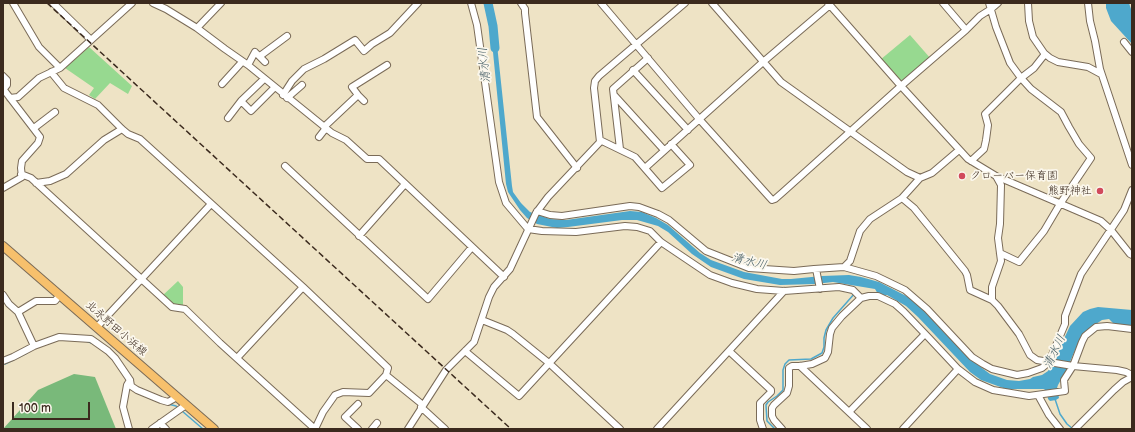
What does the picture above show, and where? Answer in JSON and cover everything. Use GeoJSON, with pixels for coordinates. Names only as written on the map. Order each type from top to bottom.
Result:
{"type":"FeatureCollection","features":[{"type":"Feature","properties":{"kind":"main road","name":"北永野田小浜線"},"geometry":{"type":"LineString","coordinates":[[3,246],[177,397],[182,408],[214,429]]}},
{"type":"Feature","properties":{"kind":"street"},"geometry":{"type":"LineString","coordinates":[[13,3],[39,47],[60,68]]}},
{"type":"Feature","properties":{"kind":"street"},"geometry":{"type":"LineString","coordinates":[[53,3],[91,40]]}},
{"type":"Feature","properties":{"kind":"street"},"geometry":{"type":"LineString","coordinates":[[10,98],[18,96],[39,78],[60,68],[132,3]]}},
{"type":"Feature","properties":{"kind":"street"},"geometry":{"type":"LineString","coordinates":[[153,3],[166,9],[197,28],[325,128],[346,140],[368,159],[379,159],[504,277]]}},
{"type":"Feature","properties":{"kind":"street"},"geometry":{"type":"LineString","coordinates":[[197,28],[221,3]]}},
{"type":"Feature","properties":{"kind":"street"},"geometry":{"type":"LineString","coordinates":[[285,96],[292,81],[304,69],[324,59],[354,40],[364,51],[372,44],[390,33],[418,3]]}},
{"type":"Feature","properties":{"kind":"street"},"geometry":{"type":"LineString","coordinates":[[471,3],[477,25],[499,182],[506,202],[529,227],[542,231],[576,232],[625,226],[637,227],[650,231],[661,242],[710,275],[732,284],[757,290],[784,291],[839,287],[853,290],[861,298]]}},
{"type":"Feature","properties":{"kind":"street"},"geometry":{"type":"LineString","coordinates":[[521,3],[525,13],[536,116],[577,168]]}},
{"type":"Feature","properties":{"kind":"street"},"geometry":{"type":"LineString","coordinates":[[601,3],[700,120],[772,200],[779,196],[901,86],[966,30],[990,6],[998,3]]}},
{"type":"Feature","properties":{"kind":"street"},"geometry":{"type":"LineString","coordinates":[[408,429],[446,370],[474,342],[489,297],[514,262],[537,212],[548,197],[577,168],[600,140],[594,88],[599,76],[685,3]]}},
{"type":"Feature","properties":{"kind":"street"},"geometry":{"type":"LineString","coordinates":[[712,3],[781,82],[907,172],[920,178]]}},
{"type":"Feature","properties":{"kind":"street"},"geometry":{"type":"LineString","coordinates":[[943,3],[966,30]]}},
{"type":"Feature","properties":{"kind":"street"},"geometry":{"type":"LineString","coordinates":[[1028,3],[1032,37],[1045,54],[1058,62],[1088,67],[1102,74]]}},
{"type":"Feature","properties":{"kind":"street"},"geometry":{"type":"LineString","coordinates":[[1088,3],[1090,21],[1102,74],[1132,165]]}},
{"type":"Feature","properties":{"kind":"street"},"geometry":{"type":"LineString","coordinates":[[645,168],[829,4],[901,86],[972,161],[996,176],[1101,221],[1111,230],[1132,255]]}},
{"type":"Feature","properties":{"kind":"street"},"geometry":{"type":"LineString","coordinates":[[990,6],[996,27],[1010,62],[1031,89],[1061,112],[1072,133],[1092,158],[1060,204],[1044,231],[1019,262],[1000,253]]}},
{"type":"Feature","properties":{"kind":"street"},"geometry":{"type":"LineString","coordinates":[[260,56],[287,36]]}},
{"type":"Feature","properties":{"kind":"street"},"geometry":{"type":"LineString","coordinates":[[1124,42],[1132,52]]}},
{"type":"Feature","properties":{"kind":"street"},"geometry":{"type":"LineString","coordinates":[[222,84],[245,64],[255,52],[265,62]]}},
{"type":"Feature","properties":{"kind":"street"},"geometry":{"type":"LineString","coordinates":[[972,161],[984,149],[988,124],[985,114],[1021,78],[1034,68],[1045,54]]}},
{"type":"Feature","properties":{"kind":"street"},"geometry":{"type":"LineString","coordinates":[[620,149],[613,89],[648,58]]}},
{"type":"Feature","properties":{"kind":"street"},"geometry":{"type":"LineString","coordinates":[[364,101],[352,87],[387,65]]}},
{"type":"Feature","properties":{"kind":"street"},"geometry":{"type":"LineString","coordinates":[[634,70],[688,130]]}},
{"type":"Feature","properties":{"kind":"street"},"geometry":{"type":"LineString","coordinates":[[21,174],[31,178],[172,307],[185,309],[315,429],[322,412],[335,395],[343,392],[369,393],[386,375],[388,368],[303,287],[140,139],[128,134],[98,105],[64,88],[51,72]]}},
{"type":"Feature","properties":{"kind":"street"},"geometry":{"type":"LineString","coordinates":[[3,76],[7,85],[3,90],[40,137],[38,143],[22,162],[22,177],[3,188]]}},
{"type":"Feature","properties":{"kind":"street"},"geometry":{"type":"LineString","coordinates":[[228,118],[241,101],[264,79]]}},
{"type":"Feature","properties":{"kind":"street"},"geometry":{"type":"LineString","coordinates":[[285,96],[302,85]]}},
{"type":"Feature","properties":{"kind":"street"},"geometry":{"type":"LineString","coordinates":[[241,101],[251,111],[274,88]]}},
{"type":"Feature","properties":{"kind":"street"},"geometry":{"type":"LineString","coordinates":[[319,137],[325,128],[358,95]]}},
{"type":"Feature","properties":{"kind":"street"},"geometry":{"type":"LineString","coordinates":[[614,95],[664,150]]}},
{"type":"Feature","properties":{"kind":"street"},"geometry":{"type":"LineString","coordinates":[[34,128],[55,112]]}},
{"type":"Feature","properties":{"kind":"street"},"geometry":{"type":"LineString","coordinates":[[36,183],[50,181],[66,174],[104,140],[122,129]]}},
{"type":"Feature","properties":{"kind":"street"},"geometry":{"type":"LineString","coordinates":[[600,140],[635,157],[662,188],[690,165],[671,144]]}},
{"type":"Feature","properties":{"kind":"street"},"geometry":{"type":"LineString","coordinates":[[844,267],[850,261],[860,231],[870,219],[902,198],[920,178],[932,173],[960,150]]}},
{"type":"Feature","properties":{"kind":"street"},"geometry":{"type":"LineString","coordinates":[[285,166],[428,299],[472,247]]}},
{"type":"Feature","properties":{"kind":"street"},"geometry":{"type":"LineString","coordinates":[[992,300],[992,287],[1000,261],[998,238],[1000,224],[1001,185],[996,176]]}},
{"type":"Feature","properties":{"kind":"street"},"geometry":{"type":"LineString","coordinates":[[360,236],[405,184]]}},
{"type":"Feature","properties":{"kind":"street"},"geometry":{"type":"LineString","coordinates":[[537,212],[550,216],[562,216],[630,206],[639,207],[669,220],[706,251],[742,266],[749,268],[788,271],[844,267],[876,276],[905,290],[927,309],[972,357],[992,369],[1017,375],[1042,368],[1050,362],[1065,324],[1065,316],[1081,274],[1124,210],[1132,190]]}},
{"type":"Feature","properties":{"kind":"street"},"geometry":{"type":"LineString","coordinates":[[902,198],[914,208],[965,271],[970,290],[992,300],[1019,334],[1030,355],[1037,360],[1073,366],[1117,370],[1126,372],[1132,376],[1118,386],[1076,427]]}},
{"type":"Feature","properties":{"kind":"street"},"geometry":{"type":"LineString","coordinates":[[97,327],[211,204]]}},
{"type":"Feature","properties":{"kind":"street"},"geometry":{"type":"LineString","coordinates":[[465,352],[519,396],[661,242]]}},
{"type":"Feature","properties":{"kind":"street"},"geometry":{"type":"LineString","coordinates":[[816,269],[820,289]]}},
{"type":"Feature","properties":{"kind":"street"},"geometry":{"type":"LineString","coordinates":[[237,358],[303,287]]}},
{"type":"Feature","properties":{"kind":"street"},"geometry":{"type":"LineString","coordinates":[[657,429],[784,291]]}},
{"type":"Feature","properties":{"kind":"street"},"geometry":{"type":"LineString","coordinates":[[3,295],[9,304],[18,312],[34,346]]}},
{"type":"Feature","properties":{"kind":"street"},"geometry":{"type":"LineString","coordinates":[[18,312],[36,301],[55,301],[60,295]]}},
{"type":"Feature","properties":{"kind":"street"},"geometry":{"type":"LineString","coordinates":[[782,429],[772,416],[772,408],[787,393],[789,386],[788,368],[792,366],[812,364],[825,358],[828,352],[832,328],[861,298],[878,296],[894,304],[904,312],[958,369],[975,382],[993,390],[1028,396],[1065,391],[1064,380],[1073,366],[1082,342],[1085,336],[1096,327],[1107,326],[1132,329]]}},
{"type":"Feature","properties":{"kind":"street"},"geometry":{"type":"LineString","coordinates":[[482,320],[507,330],[549,363],[620,429]]}},
{"type":"Feature","properties":{"kind":"street"},"geometry":{"type":"LineString","coordinates":[[849,412],[925,334]]}},
{"type":"Feature","properties":{"kind":"street"},"geometry":{"type":"LineString","coordinates":[[3,361],[34,346],[58,337],[91,339],[115,358],[131,386],[137,390],[168,402],[177,397]]}},
{"type":"Feature","properties":{"kind":"street"},"geometry":{"type":"LineString","coordinates":[[108,351],[114,342]]}},
{"type":"Feature","properties":{"kind":"street"},"geometry":{"type":"LineString","coordinates":[[729,352],[771,390],[771,392],[760,403],[760,420],[763,429]]}},
{"type":"Feature","properties":{"kind":"street"},"geometry":{"type":"LineString","coordinates":[[800,366],[867,429]]}},
{"type":"Feature","properties":{"kind":"street"},"geometry":{"type":"LineString","coordinates":[[903,429],[958,369]]}},
{"type":"Feature","properties":{"kind":"street"},"geometry":{"type":"LineString","coordinates":[[386,375],[422,406],[445,429]]}},
{"type":"Feature","properties":{"kind":"street"},"geometry":{"type":"LineString","coordinates":[[129,382],[123,407],[129,429]]}},
{"type":"Feature","properties":{"kind":"street"},"geometry":{"type":"LineString","coordinates":[[1038,395],[1049,415],[1060,429]]}},
{"type":"Feature","properties":{"kind":"street"},"geometry":{"type":"LineString","coordinates":[[358,404],[345,417],[358,429]]}},
{"type":"Feature","properties":{"kind":"street"},"geometry":{"type":"LineString","coordinates":[[152,429],[182,408]]}},
{"type":"Feature","properties":{"kind":"street"},"geometry":{"type":"LineString","coordinates":[[160,423],[166,429]]}},
{"type":"Feature","properties":{"kind":"street"},"geometry":{"type":"LineString","coordinates":[[372,429],[377,423]]}},
{"type":"Feature","properties":{"kind":"green space"},"geometry":{"type":"Polygon","coordinates":[[[910,35],[931,59],[901,86],[880,60],[910,35]]]}},
{"type":"Feature","properties":{"kind":"green space"},"geometry":{"type":"Polygon","coordinates":[[[89,47],[132,86],[128,94],[110,83],[95,99],[89,95],[94,88],[65,68],[89,47]]]}},
{"type":"Feature","properties":{"kind":"green space"},"geometry":{"type":"Polygon","coordinates":[[[178,281],[183,287],[183,307],[172,305],[162,296],[178,281]]]}},
{"type":"Feature","properties":{"kind":"green space"},"geometry":{"type":"Polygon","coordinates":[[[74,374],[95,377],[116,429],[3,429],[38,390],[74,374]]]}},
{"type":"Feature","properties":{"kind":"water"},"geometry":{"type":"Polygon","coordinates":[[[1106,3],[1129,3],[1132,12],[1132,44],[1111,21],[1106,8],[1106,3]]]}},
{"type":"Feature","properties":{"kind":"water"},"geometry":{"type":"Polygon","coordinates":[[[494,35],[496,35],[513,192],[530,212],[550,219],[566,220],[630,211],[642,212],[668,225],[700,253],[711,260],[744,272],[782,279],[849,275],[879,282],[912,299],[927,312],[964,353],[990,374],[1007,380],[1019,381],[1030,379],[1042,375],[1048,371],[1070,326],[1083,312],[1098,307],[1132,310],[1132,326],[1114,324],[1109,319],[1102,320],[1093,326],[1084,335],[1075,350],[1058,385],[1057,388],[1059,398],[1050,401],[1048,399],[1047,392],[1044,389],[1006,389],[981,380],[970,372],[906,306],[887,295],[884,296],[878,294],[875,289],[833,282],[780,285],[744,279],[711,267],[692,254],[668,232],[658,226],[637,220],[622,220],[557,228],[537,224],[527,218],[520,210],[508,192],[506,184],[492,42],[494,35]]]}},
{"type":"Feature","properties":{"kind":"waterway","name":"清水川"},"geometry":{"type":"LineString","coordinates":[[488,3],[493,26],[495,48]]}},
{"type":"Feature","properties":{"kind":"waterway"},"geometry":{"type":"LineString","coordinates":[[775,429],[767,421],[766,405],[783,390],[783,370],[785,364],[789,360],[811,359],[822,353],[826,330],[833,318],[855,293]]}},
{"type":"Feature","properties":{"kind":"waterway"},"geometry":{"type":"LineString","coordinates":[[86,341],[94,344]]}},
{"type":"Feature","properties":{"kind":"waterway"},"geometry":{"type":"LineString","coordinates":[[5,364],[27,353]]}},
{"type":"Feature","properties":{"kind":"waterway"},"geometry":{"type":"LineString","coordinates":[[137,393],[154,400]]}},
{"type":"Feature","properties":{"kind":"waterway"},"geometry":{"type":"LineString","coordinates":[[1055,399],[1060,414],[1067,424],[1073,429]]}},
{"type":"Feature","properties":{"kind":"waterway"},"geometry":{"type":"LineString","coordinates":[[168,404],[179,408]]}},
{"type":"Feature","properties":{"kind":"waterway"},"geometry":{"type":"LineString","coordinates":[[182,411],[203,429]]}},
{"type":"Feature","properties":{"kind":"railway"},"geometry":{"type":"LineString","coordinates":[[47,3],[511,429]]}},
{"type":"Feature","properties":{"kind":"place","name":"クローバー保育園"},"geometry":{"type":"Point","coordinates":[962,176]}},
{"type":"Feature","properties":{"kind":"place","name":"熊野神社"},"geometry":{"type":"Point","coordinates":[1100,191]}}]}
